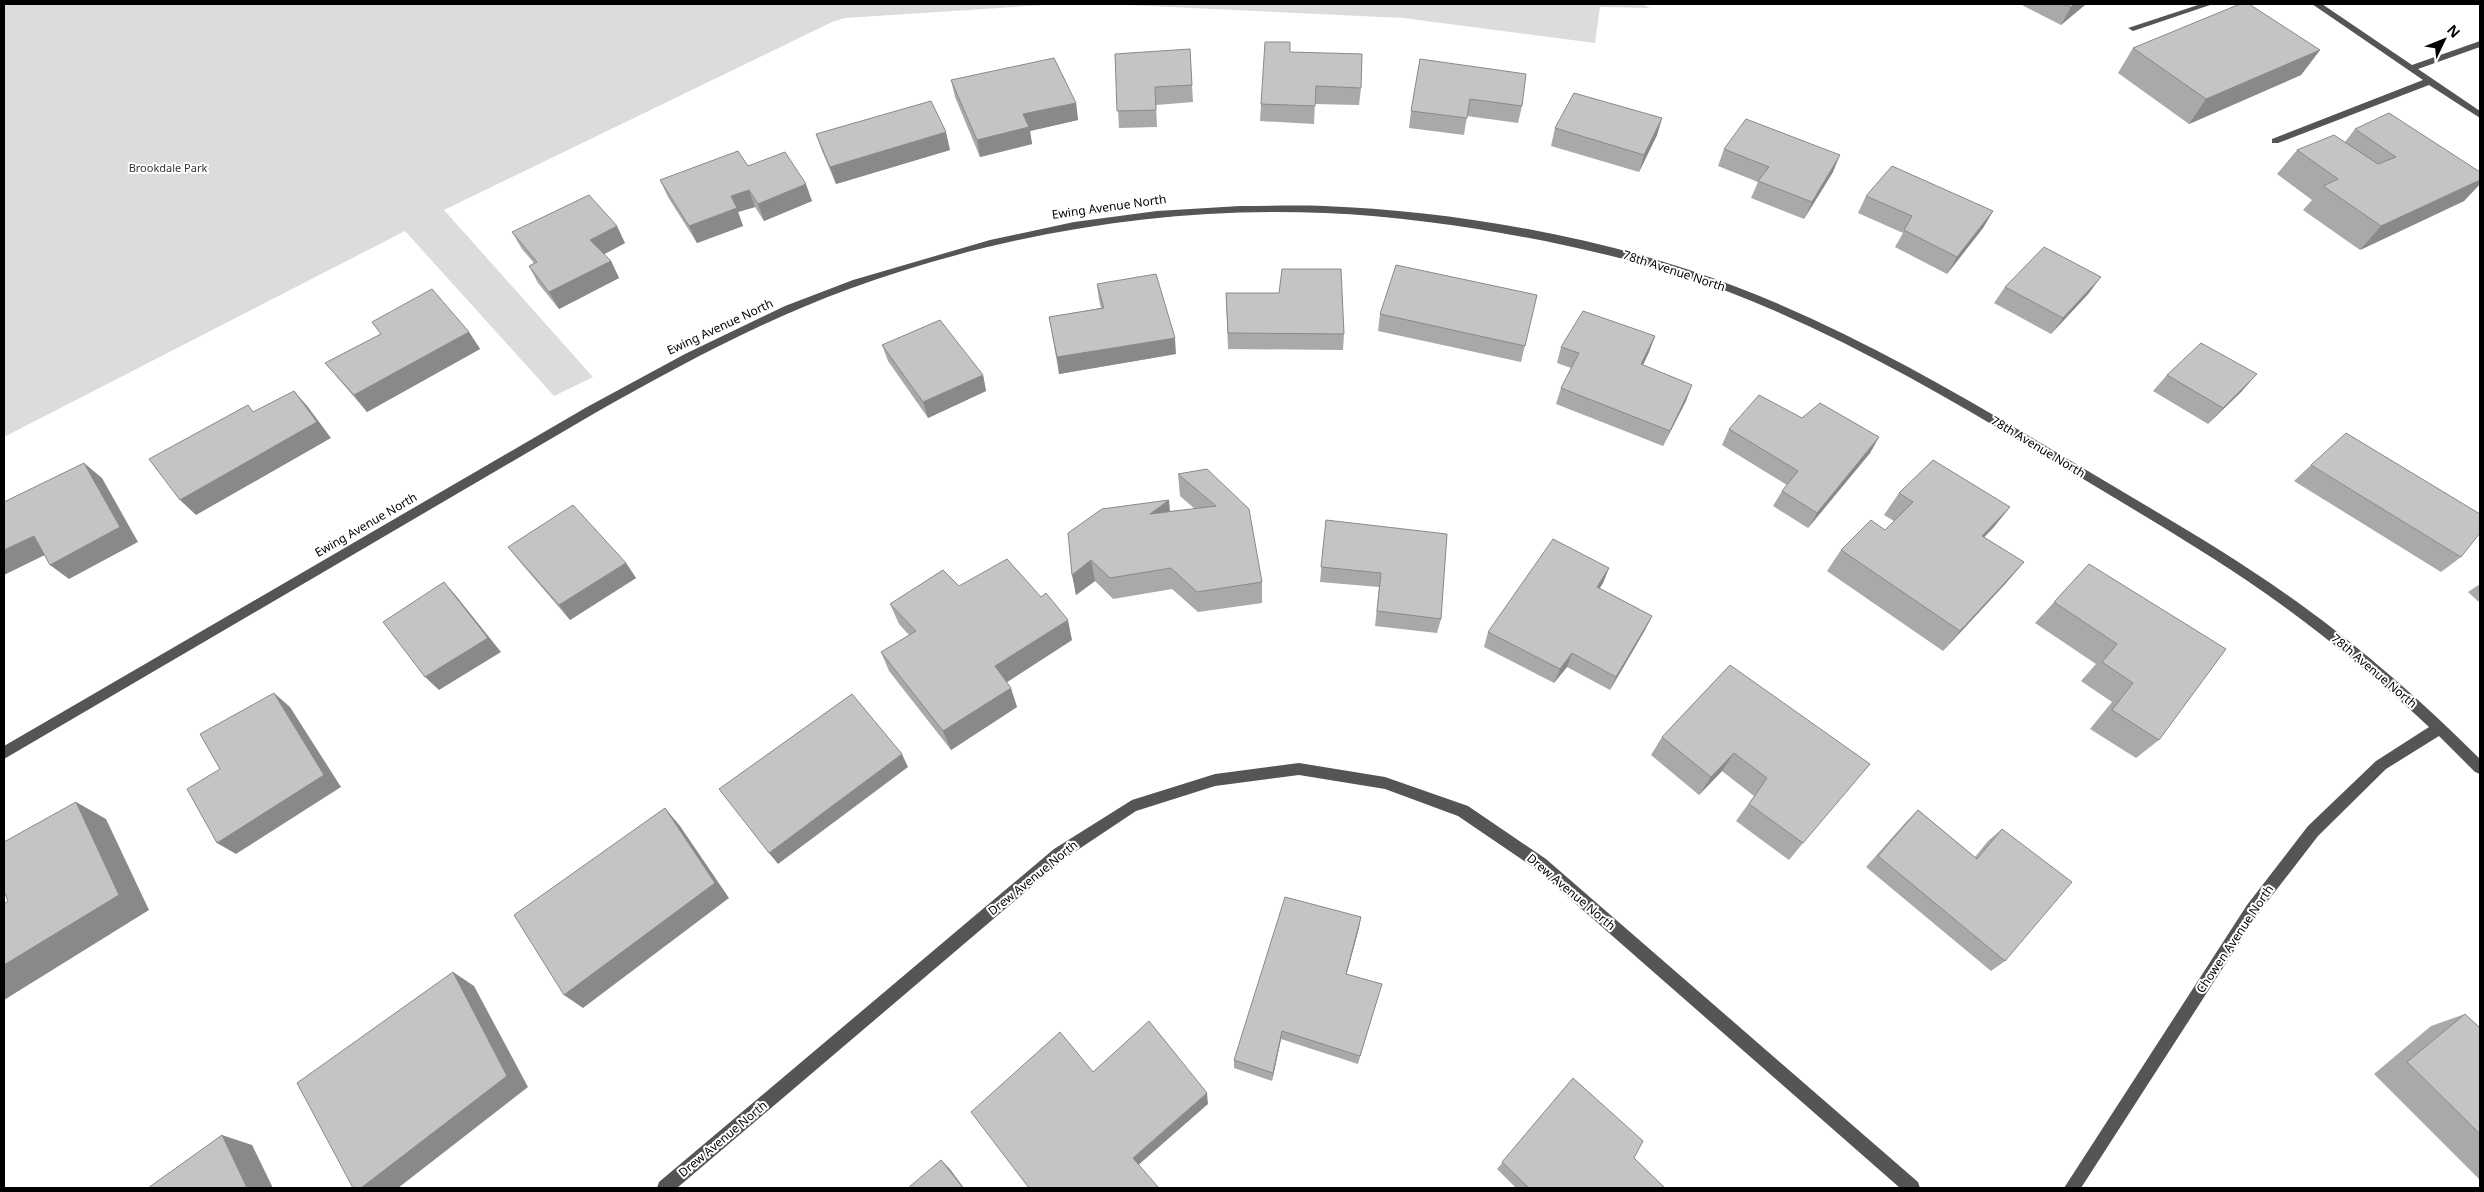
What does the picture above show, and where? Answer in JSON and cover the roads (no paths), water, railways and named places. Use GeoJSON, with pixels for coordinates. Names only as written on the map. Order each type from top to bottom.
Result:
{"type":"FeatureCollection","features":[{"type":"Feature","properties":{"kind":"street"},"geometry":{"type":"LineString","coordinates":[[2133,28],[2209,4]]}},
{"type":"Feature","properties":{"kind":"street"},"geometry":{"type":"LineString","coordinates":[[2316,4],[2480,115]]}},
{"type":"Feature","properties":{"kind":"street"},"geometry":{"type":"LineString","coordinates":[[2411,68],[2480,44]]}},
{"type":"Feature","properties":{"kind":"street"},"geometry":{"type":"LineString","coordinates":[[2275,141],[2430,81]]}},
{"type":"Feature","properties":{"kind":"street","name":"Ewing Avenue North"},"geometry":{"type":"LineString","coordinates":[[4,752],[624,390],[734,334],[844,287],[953,252],[1062,226],[1173,212],[1284,207],[1400,213],[1536,234]]}},
{"type":"Feature","properties":{"kind":"street","name":"78th Avenue North"},"geometry":{"type":"LineString","coordinates":[[1536,234],[1631,256],[1746,294],[1864,347],[1980,411],[2213,552],[2324,629],[2440,728],[2480,768]]}},
{"type":"Feature","properties":{"kind":"street","name":"Chowen Avenue North"},"geometry":{"type":"LineString","coordinates":[[2072,1188],[2252,910],[2313,831],[2380,764],[2440,728]]}},
{"type":"Feature","properties":{"kind":"street","name":"Drew Avenue North"},"geometry":{"type":"LineString","coordinates":[[665,1188],[1068,849],[1132,806],[1215,780],[1300,769],[1385,783],[1463,811],[1534,858],[1912,1188]]}},
{"type":"Feature","properties":{"kind":"park label","name":"Brookdale Park"},"geometry":{"type":"Point","coordinates":[168,168]}}]}
